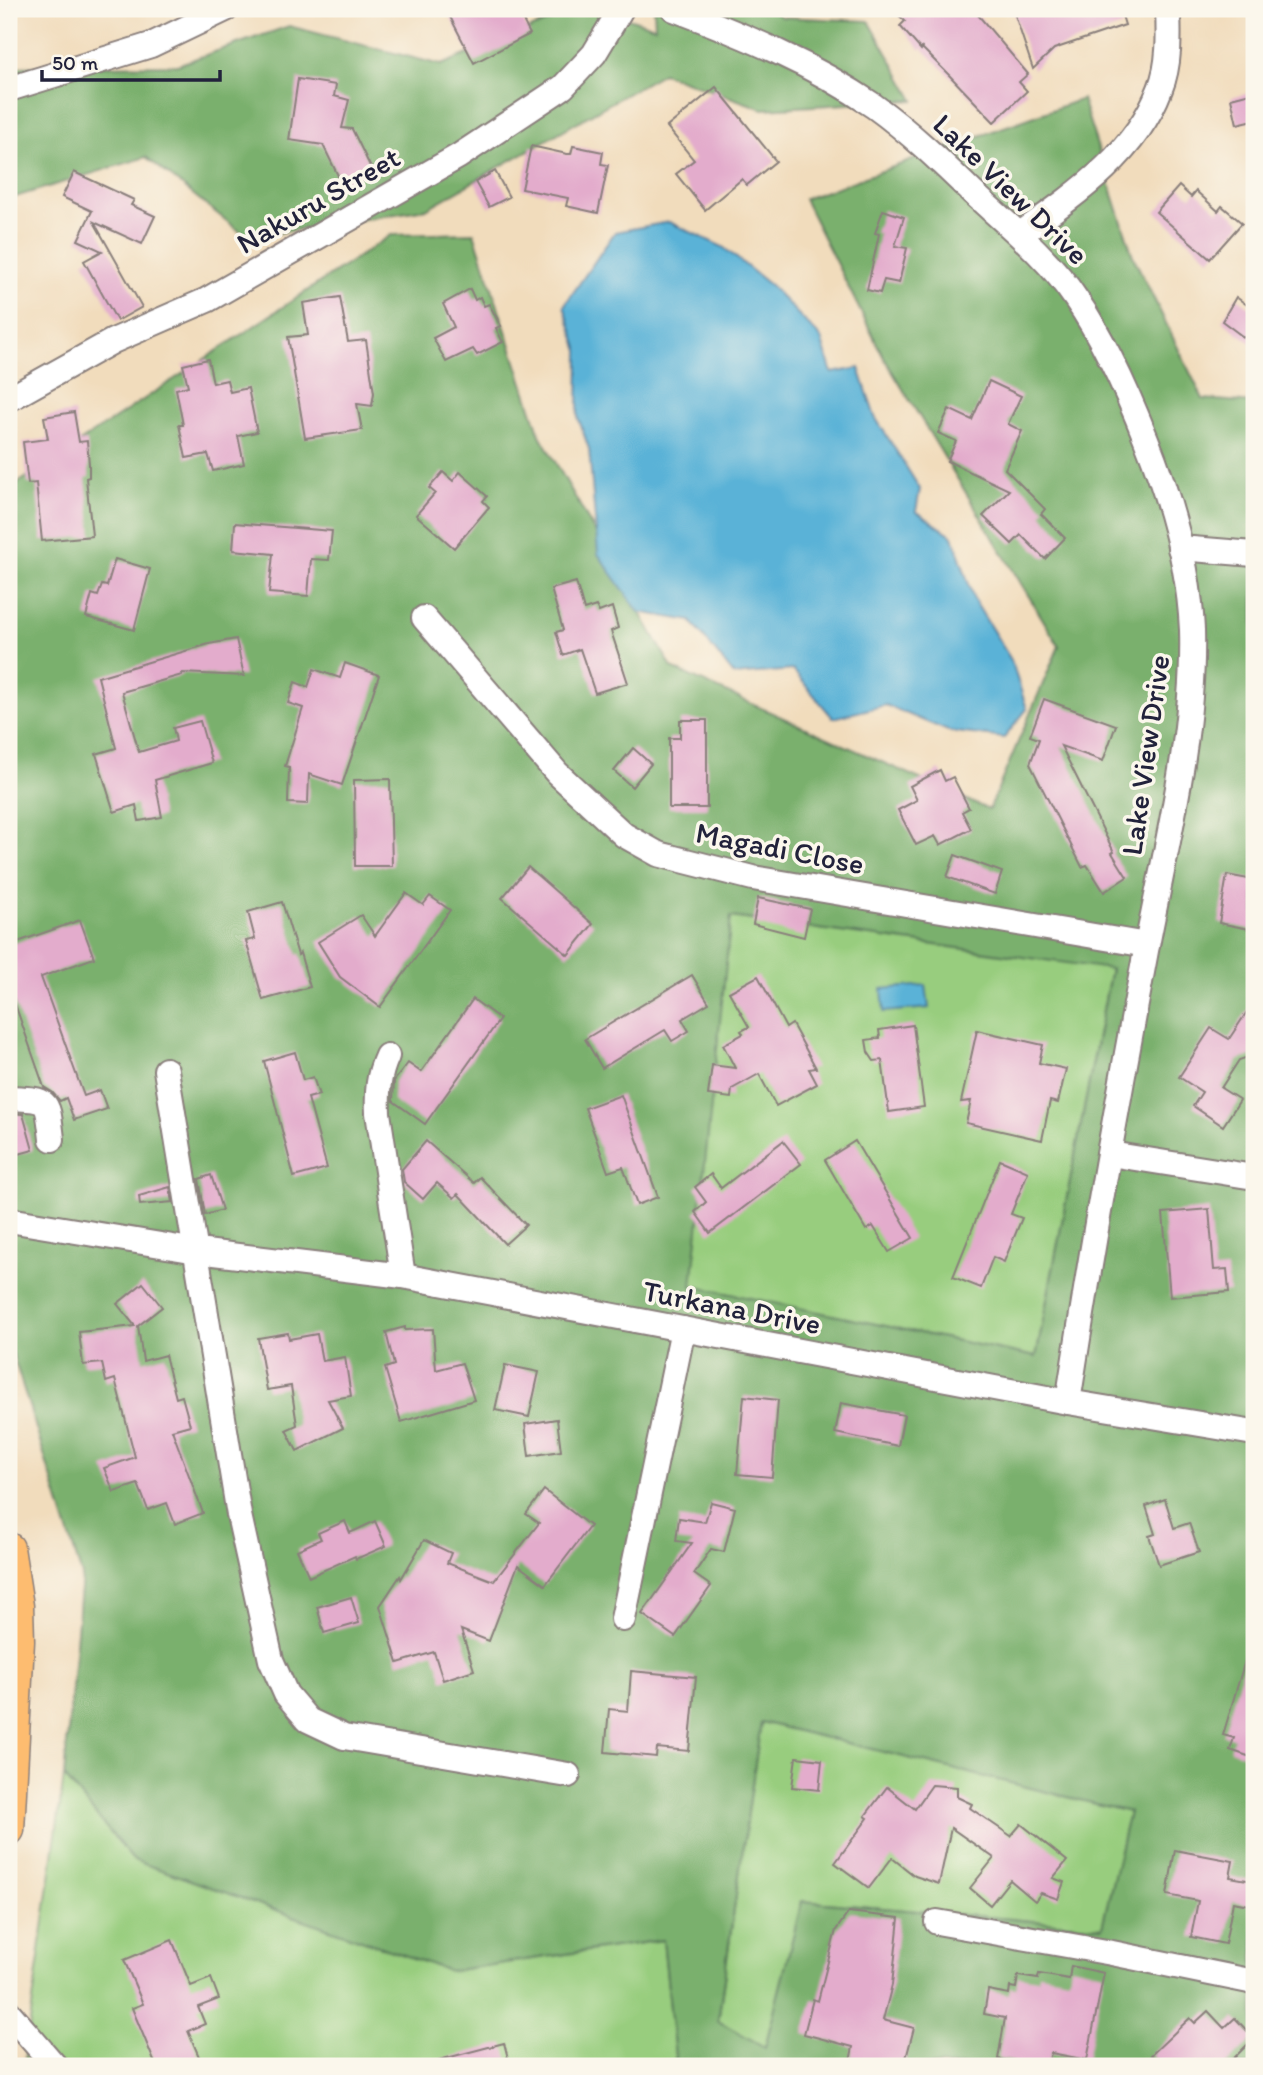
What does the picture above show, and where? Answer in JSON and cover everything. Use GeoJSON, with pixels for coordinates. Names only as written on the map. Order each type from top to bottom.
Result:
{"type":"FeatureCollection","features":[{"type":"Feature","properties":{"kind":"main road"},"geometry":{"type":"LineString","coordinates":[[9,1548],[18,1606],[19,1642],[9,1830]]}},
{"type":"Feature","properties":{"kind":"street"},"geometry":{"type":"LineString","coordinates":[[9,89],[151,45],[226,9]]}},
{"type":"Feature","properties":{"kind":"street","name":"Nakuru Street"},"geometry":{"type":"LineString","coordinates":[[9,399],[113,341],[207,300],[459,156],[563,88],[594,54],[621,9]]}},
{"type":"Feature","properties":{"kind":"street","name":"Lake View Drive"},"geometry":{"type":"LineString","coordinates":[[674,9],[772,49],[872,105],[924,145],[1020,234],[1075,297],[1098,337],[1131,401],[1167,496],[1188,584],[1192,631],[1183,755],[1093,1241],[1068,1402]]}},
{"type":"Feature","properties":{"kind":"street"},"geometry":{"type":"LineString","coordinates":[[1020,234],[1072,197],[1112,162],[1131,140],[1161,88],[1166,64],[1168,9]]}},
{"type":"Feature","properties":{"kind":"street"},"geometry":{"type":"LineString","coordinates":[[1180,548],[1254,554]]}},
{"type":"Feature","properties":{"kind":"street","name":"Magadi Close"},"geometry":{"type":"LineString","coordinates":[[424,618],[557,772],[624,835],[658,854],[753,878],[1147,945]]}},
{"type":"Feature","properties":{"kind":"street"},"geometry":{"type":"LineString","coordinates":[[387,1056],[379,1073],[376,1089],[403,1276]]}},
{"type":"Feature","properties":{"kind":"street"},"geometry":{"type":"LineString","coordinates":[[166,1070],[239,1515],[271,1660],[286,1694],[308,1720],[344,1737],[568,1775]]}},
{"type":"Feature","properties":{"kind":"street"},"geometry":{"type":"LineString","coordinates":[[9,1098],[39,1099],[44,1102],[48,1108],[52,1139]]}},
{"type":"Feature","properties":{"kind":"street"},"geometry":{"type":"LineString","coordinates":[[1110,1154],[1254,1177]]}},
{"type":"Feature","properties":{"kind":"street","name":"Turkana Drive"},"geometry":{"type":"LineString","coordinates":[[9,1220],[197,1251],[403,1276],[1068,1402],[1254,1433]]}},
{"type":"Feature","properties":{"kind":"street"},"geometry":{"type":"LineString","coordinates":[[623,1619],[683,1329]]}},
{"type":"Feature","properties":{"kind":"street"},"geometry":{"type":"LineString","coordinates":[[937,1922],[1254,1982]]}},
{"type":"Feature","properties":{"kind":"street"},"geometry":{"type":"LineString","coordinates":[[9,2013],[55,2066]]}},
{"type":"Feature","properties":{"kind":"green space"},"geometry":{"type":"Polygon","coordinates":[[[549,9],[602,9],[655,27],[654,9],[772,9],[781,17],[869,21],[914,100],[763,109],[663,73],[426,209],[248,238],[146,157],[9,199],[9,67],[177,65],[289,26],[441,65],[557,18],[549,9]]]}},
{"type":"Feature","properties":{"kind":"green space"},"geometry":{"type":"Polygon","coordinates":[[[1082,99],[1133,256],[1203,399],[1254,403],[1254,2066],[676,2066],[663,1940],[450,1971],[133,1860],[64,1776],[82,1576],[9,1342],[9,489],[391,235],[474,233],[540,435],[672,668],[989,810],[1059,646],[884,358],[804,199],[1082,99]],[[731,917],[692,1286],[1036,1357],[1111,969],[731,917]],[[761,1722],[718,2021],[765,2047],[802,1901],[1102,1927],[1129,1812],[761,1722]]]}},
{"type":"Feature","properties":{"kind":"green space"},"geometry":{"type":"Polygon","coordinates":[[[730,917],[1111,968],[1036,1357],[691,1286],[730,917]]]}},
{"type":"Feature","properties":{"kind":"green space"},"geometry":{"type":"Polygon","coordinates":[[[761,1722],[1129,1812],[1102,1927],[802,1901],[765,2048],[718,2021],[761,1722]]]}},
{"type":"Feature","properties":{"kind":"green space"},"geometry":{"type":"Polygon","coordinates":[[[64,1776],[133,1860],[450,1971],[663,1940],[676,2066],[24,2066],[64,1776]]]}},
{"type":"Feature","properties":{"kind":"water"},"geometry":{"type":"Polygon","coordinates":[[[669,222],[723,247],[771,286],[821,338],[832,373],[859,368],[875,417],[920,489],[916,511],[953,536],[974,600],[1011,660],[1027,709],[1004,738],[948,731],[886,705],[833,718],[793,670],[734,675],[691,621],[639,612],[598,554],[589,449],[578,417],[579,351],[564,306],[615,232],[669,222]]]}},
{"type":"Feature","properties":{"kind":"water"},"geometry":{"type":"Polygon","coordinates":[[[926,985],[929,1008],[884,1012],[882,989],[926,985]]]}},
{"type":"Feature","properties":{"kind":"building"},"geometry":{"type":"Polygon","coordinates":[[[446,9],[517,9],[530,34],[474,63],[446,9]]]}},
{"type":"Feature","properties":{"kind":"building"},"geometry":{"type":"Polygon","coordinates":[[[892,9],[973,9],[1028,74],[1019,82],[1027,91],[994,122],[922,48],[921,50],[900,26],[905,21],[892,9]]]}},
{"type":"Feature","properties":{"kind":"building"},"geometry":{"type":"Polygon","coordinates":[[[1013,9],[1120,9],[1125,25],[1054,49],[1033,69],[1013,9]]]}},
{"type":"Feature","properties":{"kind":"building"},"geometry":{"type":"Polygon","coordinates":[[[298,79],[336,85],[334,96],[349,100],[342,128],[352,129],[372,170],[342,184],[323,145],[289,140],[298,79]]]}},
{"type":"Feature","properties":{"kind":"building"},"geometry":{"type":"Polygon","coordinates":[[[716,87],[776,161],[747,185],[742,179],[705,210],[676,174],[694,160],[667,127],[716,87]]]}},
{"type":"Feature","properties":{"kind":"building"},"geometry":{"type":"Polygon","coordinates":[[[1254,92],[1254,120],[1237,124],[1231,98],[1254,92]]]}},
{"type":"Feature","properties":{"kind":"building"},"geometry":{"type":"Polygon","coordinates":[[[531,146],[567,154],[571,154],[573,146],[603,152],[601,164],[608,165],[598,213],[566,206],[568,198],[522,189],[531,146]]]}},
{"type":"Feature","properties":{"kind":"building"},"geometry":{"type":"Polygon","coordinates":[[[495,171],[509,197],[489,207],[475,182],[495,171]]]}},
{"type":"Feature","properties":{"kind":"building"},"geometry":{"type":"Polygon","coordinates":[[[74,172],[134,200],[131,205],[155,216],[142,244],[94,222],[142,307],[117,321],[84,261],[102,251],[78,240],[92,211],[62,197],[74,172]]]}},
{"type":"Feature","properties":{"kind":"building"},"geometry":{"type":"Polygon","coordinates":[[[1179,186],[1191,197],[1196,191],[1218,211],[1222,206],[1242,223],[1210,259],[1156,212],[1179,186]]]}},
{"type":"Feature","properties":{"kind":"building"},"geometry":{"type":"Polygon","coordinates":[[[883,210],[904,217],[895,246],[907,248],[899,283],[884,280],[880,293],[867,290],[879,234],[875,233],[883,210]]]}},
{"type":"Feature","properties":{"kind":"building"},"geometry":{"type":"Polygon","coordinates":[[[470,289],[475,300],[480,297],[484,306],[489,304],[501,326],[496,328],[503,342],[477,355],[473,349],[446,362],[433,338],[454,327],[443,304],[470,289]]]}},
{"type":"Feature","properties":{"kind":"building"},"geometry":{"type":"Polygon","coordinates":[[[340,297],[348,342],[366,340],[374,393],[372,406],[357,404],[362,430],[305,438],[288,337],[308,335],[303,303],[340,297]]]}},
{"type":"Feature","properties":{"kind":"building"},"geometry":{"type":"Polygon","coordinates":[[[1236,297],[1254,310],[1254,345],[1222,321],[1236,297]]]}},
{"type":"Feature","properties":{"kind":"building"},"geometry":{"type":"Polygon","coordinates":[[[208,359],[213,383],[227,380],[230,392],[248,388],[257,432],[238,436],[244,464],[213,471],[208,454],[186,458],[179,425],[183,425],[176,389],[188,386],[183,365],[208,359]]]}},
{"type":"Feature","properties":{"kind":"building"},"geometry":{"type":"Polygon","coordinates":[[[989,381],[1021,396],[1008,424],[1022,431],[1005,469],[1045,509],[1041,514],[1065,538],[1045,559],[1021,535],[1012,544],[983,516],[1009,490],[947,461],[956,441],[938,433],[949,409],[972,420],[989,381]]]}},
{"type":"Feature","properties":{"kind":"building"},"geometry":{"type":"Polygon","coordinates":[[[74,412],[79,442],[87,441],[89,477],[86,478],[92,536],[42,541],[36,483],[28,484],[23,442],[48,439],[44,417],[74,412]]]}},
{"type":"Feature","properties":{"kind":"building"},"geometry":{"type":"Polygon","coordinates":[[[443,472],[453,481],[460,472],[487,496],[483,501],[489,507],[454,548],[416,515],[435,493],[429,488],[443,472]]]}},
{"type":"Feature","properties":{"kind":"building"},"geometry":{"type":"Polygon","coordinates":[[[235,523],[332,531],[329,560],[311,559],[308,596],[269,593],[273,554],[233,550],[235,523]]]}},
{"type":"Feature","properties":{"kind":"building"},"geometry":{"type":"Polygon","coordinates":[[[115,559],[150,569],[134,630],[86,617],[92,594],[98,596],[102,585],[107,586],[115,559]]]}},
{"type":"Feature","properties":{"kind":"building"},"geometry":{"type":"Polygon","coordinates":[[[576,582],[584,610],[596,606],[599,612],[612,607],[618,628],[611,631],[628,683],[595,693],[580,649],[563,655],[556,632],[563,630],[551,589],[576,582]]]}},
{"type":"Feature","properties":{"kind":"building"},"geometry":{"type":"Polygon","coordinates":[[[236,639],[244,676],[182,673],[122,692],[139,752],[176,741],[173,728],[200,721],[212,763],[155,780],[162,817],[139,821],[136,805],[114,812],[96,754],[116,748],[98,677],[209,644],[236,639]]]}},
{"type":"Feature","properties":{"kind":"building"},"geometry":{"type":"Polygon","coordinates":[[[345,663],[379,675],[342,785],[309,774],[308,804],[288,803],[289,767],[285,766],[303,708],[288,703],[295,682],[308,687],[314,669],[340,678],[345,663]]]}},
{"type":"Feature","properties":{"kind":"building"},"geometry":{"type":"Polygon","coordinates":[[[1044,699],[1116,725],[1103,761],[1061,746],[1114,852],[1112,853],[1127,877],[1104,892],[1087,865],[1082,867],[1030,764],[1039,739],[1030,736],[1044,699]]]}},
{"type":"Feature","properties":{"kind":"building"},"geometry":{"type":"Polygon","coordinates":[[[680,720],[707,720],[707,808],[669,808],[669,738],[680,738],[680,720]]]}},
{"type":"Feature","properties":{"kind":"building"},"geometry":{"type":"Polygon","coordinates":[[[633,748],[651,764],[632,787],[614,771],[633,748]]]}},
{"type":"Feature","properties":{"kind":"building"},"geometry":{"type":"Polygon","coordinates":[[[940,770],[945,781],[953,777],[969,808],[962,812],[971,829],[940,845],[935,836],[916,845],[898,810],[917,800],[910,786],[940,770]]]}},
{"type":"Feature","properties":{"kind":"building"},"geometry":{"type":"Polygon","coordinates":[[[390,779],[392,866],[355,866],[354,780],[390,779]]]}},
{"type":"Feature","properties":{"kind":"building"},"geometry":{"type":"Polygon","coordinates":[[[955,855],[1002,872],[995,894],[947,877],[955,855]]]}},
{"type":"Feature","properties":{"kind":"building"},"geometry":{"type":"Polygon","coordinates":[[[528,867],[593,924],[568,955],[502,898],[528,867]]]}},
{"type":"Feature","properties":{"kind":"building"},"geometry":{"type":"Polygon","coordinates":[[[1227,875],[1254,880],[1254,930],[1219,923],[1227,875]]]}},
{"type":"Feature","properties":{"kind":"building"},"geometry":{"type":"Polygon","coordinates":[[[406,893],[423,905],[430,896],[450,910],[380,1007],[340,977],[318,942],[361,915],[375,936],[406,893]]]}},
{"type":"Feature","properties":{"kind":"building"},"geometry":{"type":"Polygon","coordinates":[[[758,898],[810,909],[804,937],[753,924],[758,898]]]}},
{"type":"Feature","properties":{"kind":"building"},"geometry":{"type":"Polygon","coordinates":[[[282,902],[310,987],[263,1000],[246,941],[255,939],[248,912],[282,902]]]}},
{"type":"Feature","properties":{"kind":"building"},"geometry":{"type":"Polygon","coordinates":[[[80,920],[94,958],[41,977],[84,1096],[100,1090],[107,1109],[74,1120],[66,1098],[60,1101],[44,1087],[9,987],[9,945],[80,920]]]}},
{"type":"Feature","properties":{"kind":"building"},"geometry":{"type":"Polygon","coordinates":[[[692,975],[709,1003],[682,1019],[689,1031],[672,1041],[665,1030],[602,1068],[585,1039],[692,975]]]}},
{"type":"Feature","properties":{"kind":"building"},"geometry":{"type":"Polygon","coordinates":[[[758,976],[786,1028],[792,1024],[816,1068],[809,1069],[817,1084],[776,1106],[759,1074],[732,1089],[731,1098],[708,1095],[712,1065],[735,1068],[723,1045],[743,1034],[741,1031],[749,1027],[729,992],[758,976]]]}},
{"type":"Feature","properties":{"kind":"building"},"geometry":{"type":"Polygon","coordinates":[[[473,999],[500,1019],[425,1124],[393,1101],[394,1081],[408,1063],[421,1072],[473,999]]]}},
{"type":"Feature","properties":{"kind":"building"},"geometry":{"type":"Polygon","coordinates":[[[1254,1001],[1254,1055],[1239,1060],[1221,1088],[1240,1100],[1223,1126],[1193,1106],[1202,1092],[1179,1077],[1211,1028],[1229,1039],[1254,1001]]]}},
{"type":"Feature","properties":{"kind":"building"},"geometry":{"type":"Polygon","coordinates":[[[913,1025],[924,1107],[889,1112],[882,1060],[874,1061],[868,1052],[866,1040],[880,1038],[879,1030],[913,1025]]]}},
{"type":"Feature","properties":{"kind":"building"},"geometry":{"type":"Polygon","coordinates":[[[977,1030],[1043,1045],[1039,1063],[1066,1069],[1058,1103],[1050,1101],[1042,1140],[966,1123],[971,1101],[961,1102],[977,1030]]]}},
{"type":"Feature","properties":{"kind":"building"},"geometry":{"type":"Polygon","coordinates":[[[295,1052],[303,1080],[313,1077],[319,1095],[308,1098],[327,1168],[294,1177],[264,1061],[295,1052]]]}},
{"type":"Feature","properties":{"kind":"building"},"geometry":{"type":"Polygon","coordinates":[[[621,1095],[658,1197],[637,1205],[623,1167],[608,1172],[585,1108],[621,1095]]]}},
{"type":"Feature","properties":{"kind":"building"},"geometry":{"type":"Polygon","coordinates":[[[9,1113],[23,1114],[33,1150],[12,1156],[9,1145],[9,1113]]]}},
{"type":"Feature","properties":{"kind":"building"},"geometry":{"type":"Polygon","coordinates":[[[426,1141],[474,1183],[480,1177],[526,1225],[505,1244],[458,1194],[454,1198],[437,1183],[423,1199],[404,1182],[402,1169],[426,1141]]]}},
{"type":"Feature","properties":{"kind":"building"},"geometry":{"type":"Polygon","coordinates":[[[783,1141],[801,1164],[710,1233],[695,1212],[706,1202],[695,1187],[711,1174],[721,1188],[783,1141]]]}},
{"type":"Feature","properties":{"kind":"building"},"geometry":{"type":"Polygon","coordinates":[[[855,1141],[913,1238],[889,1252],[873,1226],[866,1230],[825,1160],[855,1141]]]}},
{"type":"Feature","properties":{"kind":"building"},"geometry":{"type":"Polygon","coordinates":[[[1000,1160],[1028,1172],[1011,1214],[1022,1218],[1004,1262],[993,1257],[981,1288],[953,1277],[1000,1160]]]}},
{"type":"Feature","properties":{"kind":"building"},"geometry":{"type":"Polygon","coordinates":[[[211,1175],[222,1210],[205,1215],[199,1179],[211,1175]]]}},
{"type":"Feature","properties":{"kind":"building"},"geometry":{"type":"Polygon","coordinates":[[[170,1187],[173,1202],[140,1205],[139,1196],[170,1187]]]}},
{"type":"Feature","properties":{"kind":"building"},"geometry":{"type":"Polygon","coordinates":[[[1209,1209],[1214,1270],[1227,1269],[1229,1292],[1170,1297],[1163,1213],[1209,1209]]]}},
{"type":"Feature","properties":{"kind":"building"},"geometry":{"type":"Polygon","coordinates":[[[143,1283],[162,1307],[138,1326],[143,1361],[165,1355],[176,1398],[182,1396],[190,1425],[172,1430],[203,1513],[175,1524],[167,1503],[148,1510],[138,1484],[114,1492],[104,1468],[135,1457],[115,1379],[106,1382],[102,1363],[83,1365],[79,1332],[135,1326],[117,1304],[143,1283]]]}},
{"type":"Feature","properties":{"kind":"building"},"geometry":{"type":"Polygon","coordinates":[[[405,1327],[405,1330],[433,1329],[436,1370],[462,1363],[474,1400],[401,1422],[385,1368],[394,1365],[386,1332],[405,1327]]]}},
{"type":"Feature","properties":{"kind":"building"},"geometry":{"type":"Polygon","coordinates":[[[288,1333],[289,1339],[317,1334],[322,1361],[345,1357],[351,1396],[328,1400],[343,1428],[297,1451],[286,1430],[297,1425],[291,1386],[267,1390],[258,1338],[288,1333]]]}},
{"type":"Feature","properties":{"kind":"building"},"geometry":{"type":"Polygon","coordinates":[[[505,1365],[539,1372],[529,1417],[495,1410],[505,1365]]]}},
{"type":"Feature","properties":{"kind":"building"},"geometry":{"type":"Polygon","coordinates":[[[744,1396],[778,1400],[772,1477],[737,1474],[744,1396]]]}},
{"type":"Feature","properties":{"kind":"building"},"geometry":{"type":"Polygon","coordinates":[[[841,1403],[904,1415],[898,1446],[835,1433],[841,1403]]]}},
{"type":"Feature","properties":{"kind":"building"},"geometry":{"type":"Polygon","coordinates":[[[557,1419],[561,1451],[529,1456],[525,1424],[557,1419]]]}},
{"type":"Feature","properties":{"kind":"building"},"geometry":{"type":"Polygon","coordinates":[[[544,1490],[590,1526],[545,1585],[518,1565],[489,1641],[461,1630],[474,1670],[443,1680],[434,1652],[398,1663],[380,1606],[400,1576],[401,1579],[424,1540],[451,1553],[447,1563],[494,1581],[539,1523],[526,1514],[544,1490]]]}},
{"type":"Feature","properties":{"kind":"building"},"geometry":{"type":"Polygon","coordinates":[[[1165,1499],[1174,1528],[1189,1523],[1199,1552],[1159,1565],[1149,1536],[1155,1534],[1146,1506],[1165,1499]]]}},
{"type":"Feature","properties":{"kind":"building"},"geometry":{"type":"Polygon","coordinates":[[[711,1502],[735,1508],[724,1552],[711,1549],[694,1574],[711,1586],[675,1637],[642,1614],[692,1543],[676,1541],[679,1518],[705,1522],[711,1502]]]}},
{"type":"Feature","properties":{"kind":"building"},"geometry":{"type":"Polygon","coordinates":[[[345,1521],[350,1533],[375,1521],[386,1546],[356,1559],[355,1556],[309,1577],[297,1550],[321,1539],[318,1533],[345,1521]]]}},
{"type":"Feature","properties":{"kind":"building"},"geometry":{"type":"Polygon","coordinates":[[[351,1597],[359,1623],[324,1633],[317,1607],[351,1597]]]}},
{"type":"Feature","properties":{"kind":"building"},"geometry":{"type":"Polygon","coordinates":[[[1249,1647],[1254,1647],[1254,1758],[1230,1750],[1234,1738],[1223,1735],[1249,1647]]]}},
{"type":"Feature","properties":{"kind":"building"},"geometry":{"type":"Polygon","coordinates":[[[631,1671],[696,1677],[689,1751],[657,1748],[656,1757],[605,1752],[609,1709],[628,1711],[631,1671]]]}},
{"type":"Feature","properties":{"kind":"building"},"geometry":{"type":"Polygon","coordinates":[[[796,1757],[822,1760],[819,1790],[792,1787],[796,1757]]]}},
{"type":"Feature","properties":{"kind":"building"},"geometry":{"type":"Polygon","coordinates":[[[932,1785],[957,1787],[957,1797],[972,1804],[970,1808],[1011,1836],[1021,1824],[1067,1861],[1053,1878],[1064,1882],[1058,1899],[1041,1893],[1035,1901],[1010,1880],[990,1905],[970,1888],[994,1858],[951,1828],[939,1884],[915,1876],[892,1858],[869,1888],[835,1863],[887,1787],[915,1809],[932,1785]]]}},
{"type":"Feature","properties":{"kind":"building"},"geometry":{"type":"Polygon","coordinates":[[[1175,1850],[1233,1861],[1230,1877],[1253,1881],[1249,1905],[1233,1902],[1225,1944],[1191,1937],[1198,1901],[1167,1895],[1175,1850]]]}},
{"type":"Feature","properties":{"kind":"building"},"geometry":{"type":"Polygon","coordinates":[[[849,1912],[899,1918],[892,1985],[883,2020],[914,2028],[904,2066],[849,2066],[853,2047],[804,2034],[813,1999],[818,2001],[836,1930],[849,1912]]]}},
{"type":"Feature","properties":{"kind":"building"},"geometry":{"type":"Polygon","coordinates":[[[172,1940],[191,1986],[211,1978],[219,1999],[198,2007],[205,2024],[188,2031],[203,2066],[156,2066],[132,2008],[143,2004],[124,1960],[172,1940]]]}},
{"type":"Feature","properties":{"kind":"building"},"geometry":{"type":"Polygon","coordinates":[[[1071,1966],[1104,1973],[1087,2060],[1051,2053],[1048,2066],[1014,2066],[1014,2062],[998,2059],[1005,2018],[984,2014],[988,1990],[1009,1994],[1010,1987],[1016,1988],[1018,1976],[1038,1979],[1039,1974],[1069,1979],[1071,1966]]]}},
{"type":"Feature","properties":{"kind":"building"},"geometry":{"type":"Polygon","coordinates":[[[1208,2011],[1224,2028],[1235,2018],[1254,2038],[1226,2066],[1162,2066],[1151,2055],[1190,2018],[1195,2023],[1208,2011]]]}},
{"type":"Feature","properties":{"kind":"building"},"geometry":{"type":"Polygon","coordinates":[[[504,2043],[510,2066],[440,2066],[439,2060],[504,2043]]]}}]}
